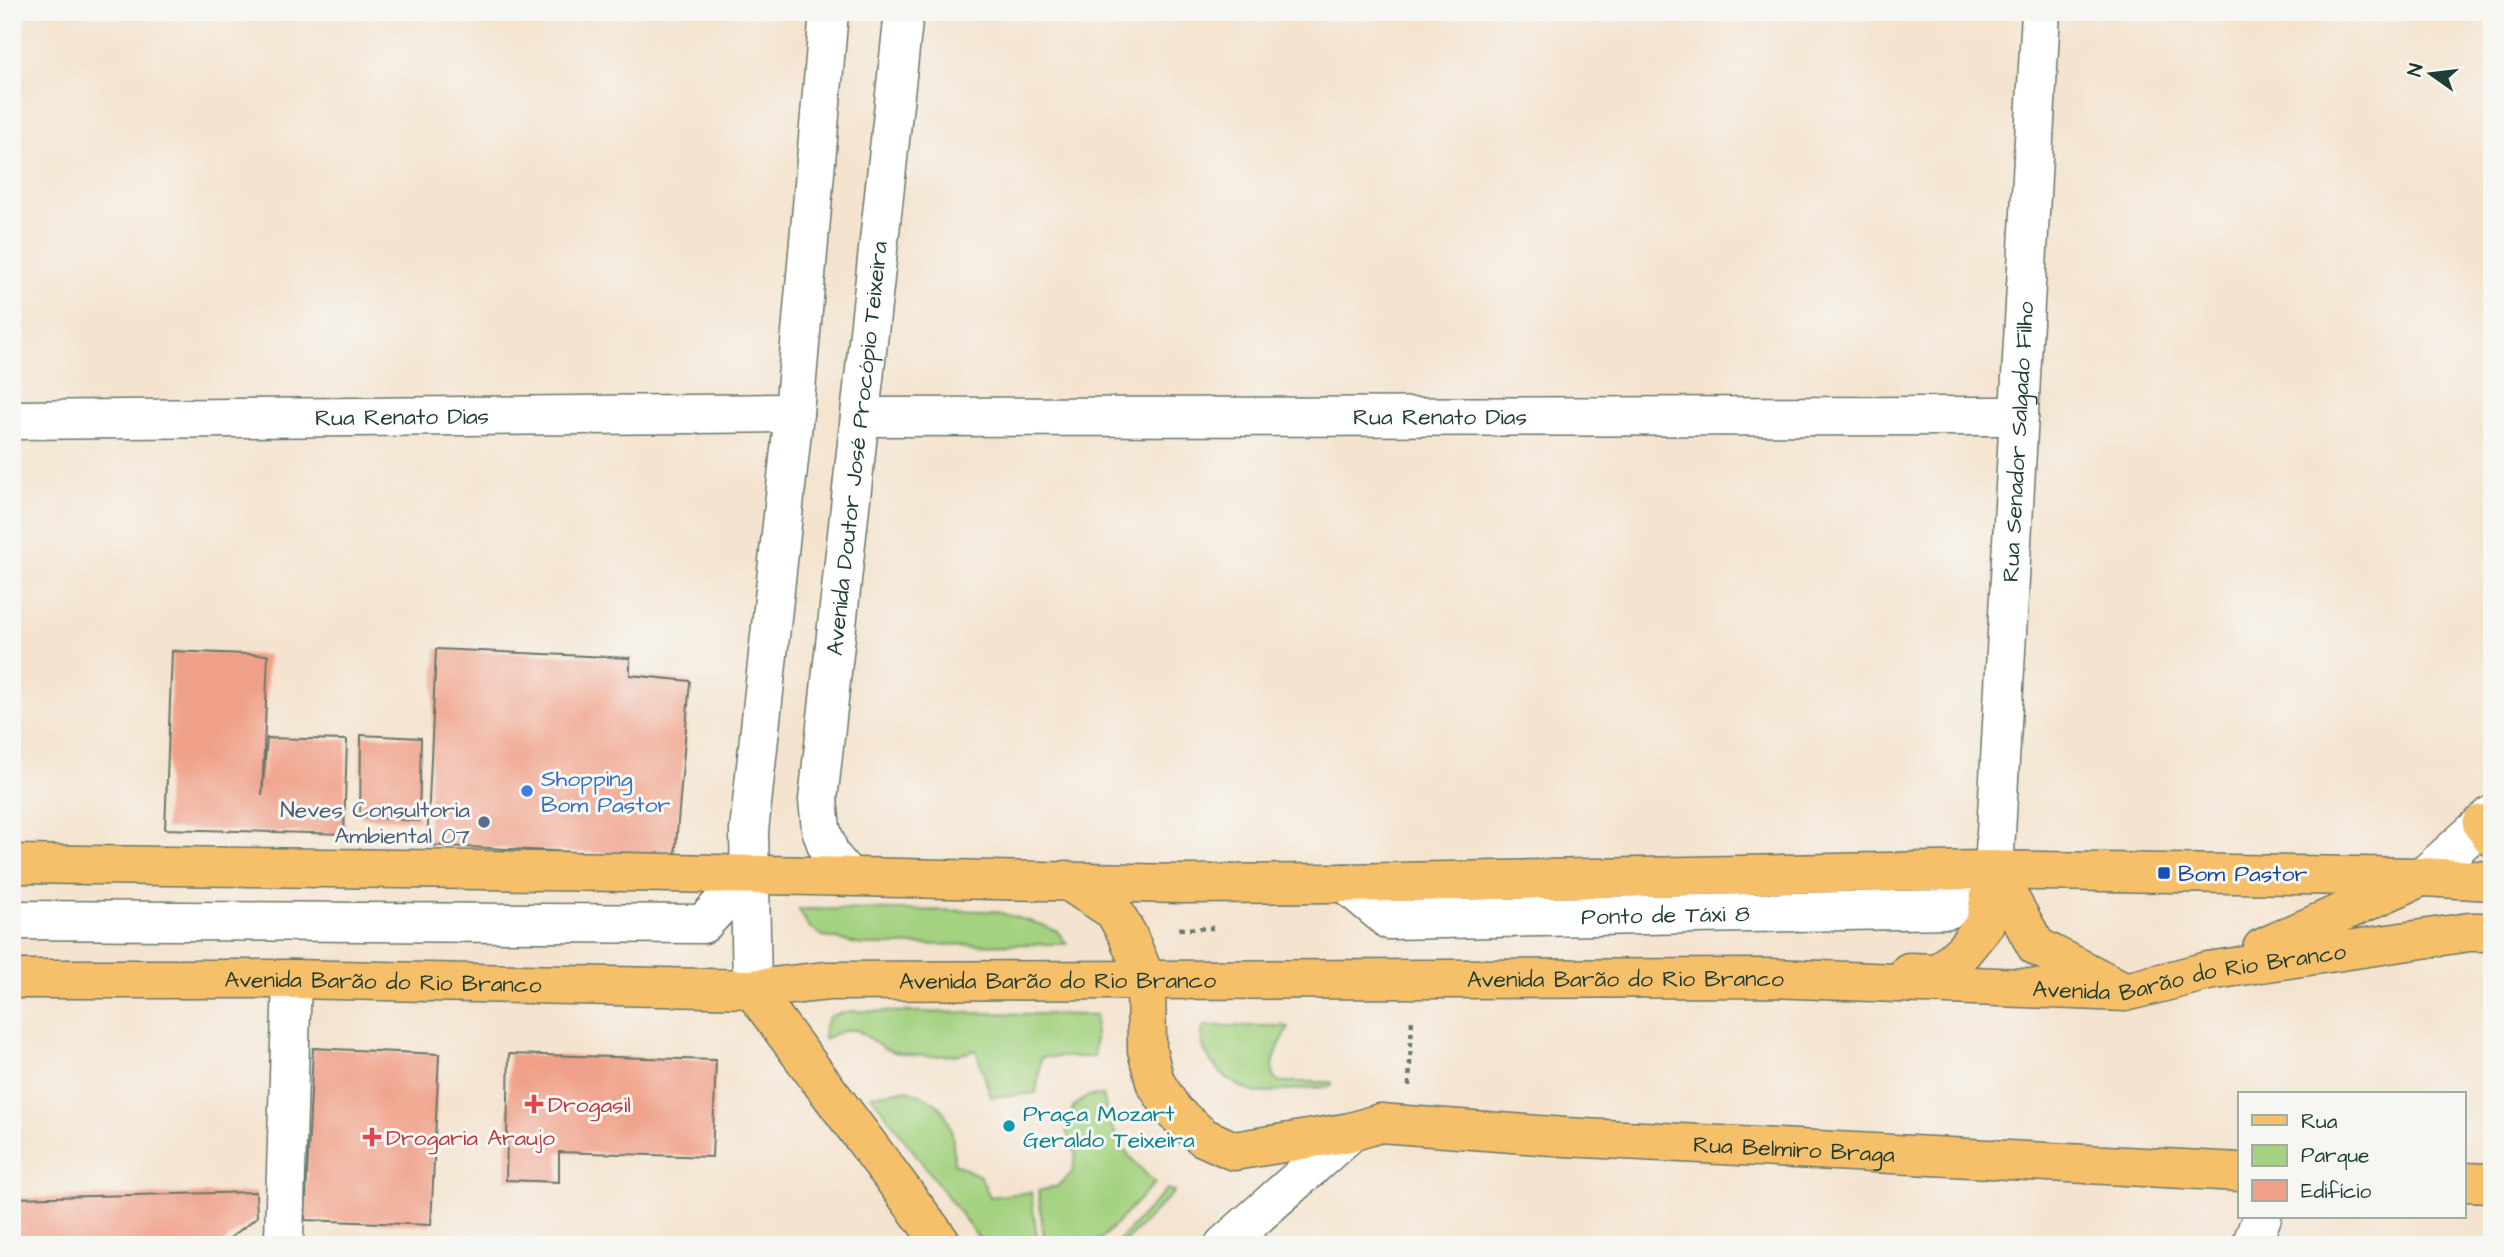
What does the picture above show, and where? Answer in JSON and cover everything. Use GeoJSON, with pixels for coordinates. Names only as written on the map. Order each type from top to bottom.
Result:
{"type":"FeatureCollection","features":[{"type":"Feature","properties":{"kind":"main road"},"geometry":{"type":"LineString","coordinates":[[12,863],[749,874],[1179,884],[1988,870],[2423,877],[2492,881]]}},
{"type":"Feature","properties":{"kind":"main road"},"geometry":{"type":"LineString","coordinates":[[1771,978],[1810,968],[1939,973],[1964,951],[1985,923],[1988,870]]}},
{"type":"Feature","properties":{"kind":"main road"},"geometry":{"type":"LineString","coordinates":[[1988,870],[2036,946],[2125,992]]}},
{"type":"Feature","properties":{"kind":"main road"},"geometry":{"type":"LineString","coordinates":[[2208,971],[2423,877]]}},
{"type":"Feature","properties":{"kind":"main road"},"geometry":{"type":"LineString","coordinates":[[1066,880],[1114,911],[1146,979]]}},
{"type":"Feature","properties":{"kind":"main road","name":"Avenida Barão do Rio Branco"},"geometry":{"type":"LineString","coordinates":[[12,979],[292,979],[752,989],[828,981],[1771,978],[2125,992],[2208,971],[2469,932],[2492,932]]}},
{"type":"Feature","properties":{"kind":"main road","name":"Rua Belmiro Braga"},"geometry":{"type":"LineString","coordinates":[[1146,979],[1147,1050],[1155,1082],[1174,1112],[1203,1137],[1234,1151],[1351,1132],[1380,1123],[1579,1138],[2238,1172]]}},
{"type":"Feature","properties":{"kind":"main road"},"geometry":{"type":"LineString","coordinates":[[752,989],[943,1245]]}},
{"type":"Feature","properties":{"kind":"main road"},"geometry":{"type":"LineString","coordinates":[[2466,1182],[2492,1183]]}},
{"type":"Feature","properties":{"kind":"street"},"geometry":{"type":"LineString","coordinates":[[752,989],[749,831],[794,412],[829,12]]}},
{"type":"Feature","properties":{"kind":"street","name":"Avenida Doutor José Procópio Teixeira"},"geometry":{"type":"LineString","coordinates":[[848,876],[830,855],[821,829],[818,800],[904,12]]}},
{"type":"Feature","properties":{"kind":"street","name":"Rua Senador Salgado Filho"},"geometry":{"type":"LineString","coordinates":[[1988,870],[2019,416],[2041,12]]}},
{"type":"Feature","properties":{"kind":"street","name":"Rua Renato Dias"},"geometry":{"type":"LineString","coordinates":[[12,420],[794,412]]}},
{"type":"Feature","properties":{"kind":"street","name":"Rua Renato Dias"},"geometry":{"type":"LineString","coordinates":[[861,417],[2019,416]]}},
{"type":"Feature","properties":{"kind":"street"},"geometry":{"type":"LineString","coordinates":[[2423,877],[2489,825]]}},
{"type":"Feature","properties":{"kind":"street"},"geometry":{"type":"LineString","coordinates":[[12,920],[703,923],[749,874]]}},
{"type":"Feature","properties":{"kind":"street"},"geometry":{"type":"LineString","coordinates":[[703,923],[752,989]]}},
{"type":"Feature","properties":{"kind":"street"},"geometry":{"type":"LineString","coordinates":[[284,1237],[292,979]]}},
{"type":"Feature","properties":{"kind":"street"},"geometry":{"type":"LineString","coordinates":[[1224,1245],[1351,1132]]}},
{"type":"Feature","properties":{"kind":"street"},"geometry":{"type":"LineString","coordinates":[[2251,1245],[2262,1218]]}},
{"type":"Feature","properties":{"kind":"path"},"geometry":{"type":"LineString","coordinates":[[1179,929],[1213,928]]}},
{"type":"Feature","properties":{"kind":"path"},"geometry":{"type":"LineString","coordinates":[[1407,1125],[1413,979]]}},
{"type":"Feature","properties":{"kind":"green space"},"geometry":{"type":"Polygon","coordinates":[[[799,909],[994,911],[1057,931],[1067,944],[861,945],[823,936],[808,926],[799,909]]]}},
{"type":"Feature","properties":{"kind":"green space"},"geometry":{"type":"Polygon","coordinates":[[[851,1011],[1096,1015],[1094,1057],[1041,1057],[1036,1093],[991,1097],[976,1050],[942,1056],[917,1056],[883,1048],[855,1030],[839,1032],[824,1039],[825,1025],[830,1016],[851,1011]]]}},
{"type":"Feature","properties":{"kind":"green space"},"geometry":{"type":"Polygon","coordinates":[[[1204,1026],[1289,1028],[1274,1059],[1274,1078],[1281,1082],[1332,1082],[1332,1086],[1257,1093],[1247,1090],[1226,1077],[1209,1059],[1202,1037],[1204,1026]]]}},
{"type":"Feature","properties":{"kind":"green space"},"geometry":{"type":"Polygon","coordinates":[[[905,1090],[931,1100],[940,1107],[950,1124],[954,1163],[980,1176],[990,1197],[1031,1192],[1038,1245],[984,1245],[871,1095],[905,1090]]]}},
{"type":"Feature","properties":{"kind":"green space"},"geometry":{"type":"Polygon","coordinates":[[[1103,1095],[1120,1143],[1155,1183],[1092,1245],[1045,1245],[1038,1191],[1058,1186],[1072,1173],[1076,1155],[1066,1131],[1073,1107],[1088,1096],[1103,1095]]]}},
{"type":"Feature","properties":{"kind":"green space"},"geometry":{"type":"Polygon","coordinates":[[[1167,1189],[1174,1192],[1122,1245],[1115,1245],[1167,1189]]]}},
{"type":"Feature","properties":{"kind":"building","name":"Shopping Bom Pastor"},"geometry":{"type":"Polygon","coordinates":[[[436,649],[630,658],[630,675],[690,681],[675,857],[427,845],[436,649]]]}},
{"type":"Feature","properties":{"kind":"building"},"geometry":{"type":"Polygon","coordinates":[[[172,651],[268,655],[262,796],[267,738],[347,740],[344,834],[165,829],[172,651]]]}},
{"type":"Feature","properties":{"kind":"building"},"geometry":{"type":"Polygon","coordinates":[[[361,735],[421,738],[419,821],[360,817],[361,735]]]}},
{"type":"Feature","properties":{"kind":"building","name":"Drogaria Araujo"},"geometry":{"type":"Polygon","coordinates":[[[313,1048],[439,1054],[431,1225],[305,1220],[313,1048]]]}},
{"type":"Feature","properties":{"kind":"building"},"geometry":{"type":"Polygon","coordinates":[[[509,1054],[716,1060],[712,1157],[559,1152],[559,1182],[506,1180],[509,1054]]]}},
{"type":"Feature","properties":{"kind":"building"},"geometry":{"type":"Polygon","coordinates":[[[256,1192],[257,1217],[221,1245],[12,1245],[12,1198],[256,1192]]]}},
{"type":"Feature","properties":{"kind":"place","name":"Shopping Bom Pastor"},"geometry":{"type":"Point","coordinates":[527,791]}},
{"type":"Feature","properties":{"kind":"place","name":"Neves Consultoria Ambiental 07"},"geometry":{"type":"Point","coordinates":[484,822]}},
{"type":"Feature","properties":{"kind":"place","name":"Bom Pastor"},"geometry":{"type":"Point","coordinates":[2164,873]}},
{"type":"Feature","properties":{"kind":"place","name":"Drogasil"},"geometry":{"type":"Point","coordinates":[534,1104]}},
{"type":"Feature","properties":{"kind":"place","name":"Praça Mozart Geraldo Teixeira"},"geometry":{"type":"Point","coordinates":[1009,1126]}},
{"type":"Feature","properties":{"kind":"place","name":"Drogaria Araujo"},"geometry":{"type":"Point","coordinates":[372,1137]}}]}
